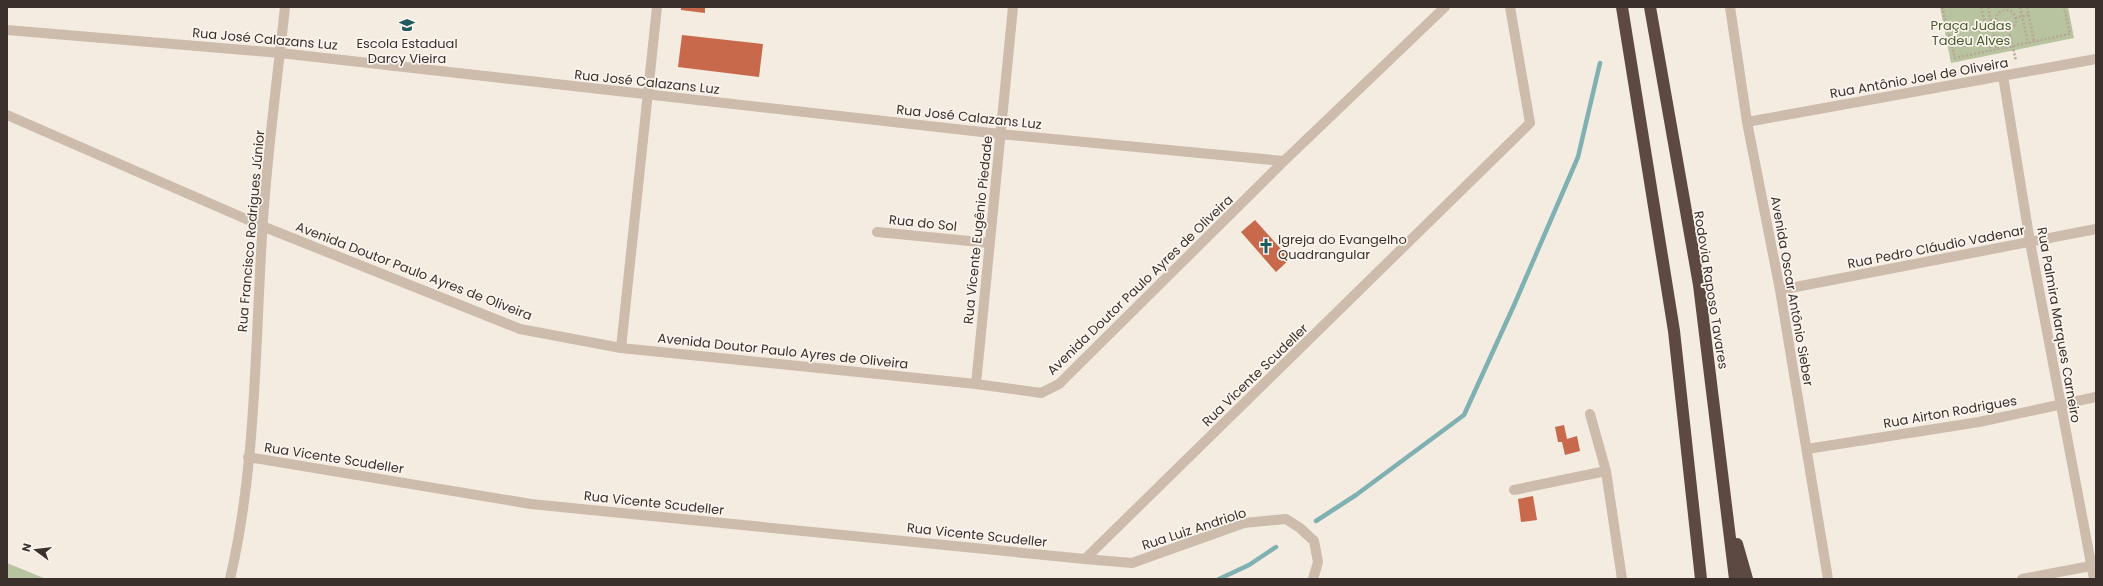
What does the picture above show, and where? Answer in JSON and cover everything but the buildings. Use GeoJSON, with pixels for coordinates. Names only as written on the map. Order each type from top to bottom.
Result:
{"type":"FeatureCollection","features":[{"type":"Feature","properties":{"kind":"highway"},"geometry":{"type":"LineString","coordinates":[[1622,7],[1674,331],[1702,579]]}},
{"type":"Feature","properties":{"kind":"highway","name":"Rodovia Raposo Tavares"},"geometry":{"type":"LineString","coordinates":[[1650,7],[1698,285],[1735,579]]}},
{"type":"Feature","properties":{"kind":"highway"},"geometry":{"type":"LineString","coordinates":[[1727,509],[1747,579]]}},
{"type":"Feature","properties":{"kind":"street","name":"Rua Francisco Rodrigues Júnior"},"geometry":{"type":"LineString","coordinates":[[230,579],[236,552],[248,457],[262,226],[285,7]]}},
{"type":"Feature","properties":{"kind":"street"},"geometry":{"type":"LineString","coordinates":[[621,348],[657,7]]}},
{"type":"Feature","properties":{"kind":"street","name":"Rua Vicente Eugênio Piedade"},"geometry":{"type":"LineString","coordinates":[[976,384],[1013,7]]}},
{"type":"Feature","properties":{"kind":"street","name":"Avenida Doutor Paulo Ayres de Oliveira"},"geometry":{"type":"LineString","coordinates":[[7,115],[262,226],[520,329],[621,348],[976,384],[1041,393],[1059,384],[1284,162],[1445,7]]}},
{"type":"Feature","properties":{"kind":"street","name":"Rua Vicente Scudeller"},"geometry":{"type":"LineString","coordinates":[[248,457],[531,504],[1085,558],[1530,123],[1510,7]]}},
{"type":"Feature","properties":{"kind":"street","name":"Avenida Oscar Antônio Sieber"},"geometry":{"type":"LineString","coordinates":[[1730,7],[1747,122],[1780,290],[1828,579]]}},
{"type":"Feature","properties":{"kind":"street","name":"Rua José Calazans Luz"},"geometry":{"type":"LineString","coordinates":[[7,30],[280,53],[1000,134],[1284,162]]}},
{"type":"Feature","properties":{"kind":"street","name":"Rua Antônio Joel de Oliveira"},"geometry":{"type":"LineString","coordinates":[[1747,122],[2096,59]]}},
{"type":"Feature","properties":{"kind":"street","name":"Rua Palmira Marques Carneiro"},"geometry":{"type":"LineString","coordinates":[[2003,76],[2030,242],[2060,404],[2094,565],[2094,579]]}},
{"type":"Feature","properties":{"kind":"street","name":"Rua Pedro Cláudio Vadenar"},"geometry":{"type":"LineString","coordinates":[[1780,290],[2096,228]]}},
{"type":"Feature","properties":{"kind":"street","name":"Rua do Sol"},"geometry":{"type":"LineString","coordinates":[[876,232],[990,243]]}},
{"type":"Feature","properties":{"kind":"street","name":"Rua Airton Rodrigues"},"geometry":{"type":"LineString","coordinates":[[1807,449],[1978,422],[2096,397]]}},
{"type":"Feature","properties":{"kind":"street"},"geometry":{"type":"LineString","coordinates":[[1590,414],[1606,471],[1622,579]]}},
{"type":"Feature","properties":{"kind":"street"},"geometry":{"type":"LineString","coordinates":[[1514,490],[1606,471]]}},
{"type":"Feature","properties":{"kind":"street","name":"Rua Luiz Andriolo"},"geometry":{"type":"LineString","coordinates":[[1085,558],[1132,563],[1244,523],[1286,519],[1300,528],[1314,541],[1318,562],[1313,579]]}},
{"type":"Feature","properties":{"kind":"street"},"geometry":{"type":"LineString","coordinates":[[2022,579],[2094,565]]}},
{"type":"Feature","properties":{"kind":"path"},"geometry":{"type":"LineString","coordinates":[[1942,7],[1955,58],[2070,34],[2064,7]]}},
{"type":"Feature","properties":{"kind":"path"},"geometry":{"type":"LineString","coordinates":[[1981,7],[1990,50]]}},
{"type":"Feature","properties":{"kind":"path"},"geometry":{"type":"LineString","coordinates":[[1988,7],[1997,49]]}},
{"type":"Feature","properties":{"kind":"path"},"geometry":{"type":"LineString","coordinates":[[2003,7],[2004,11]]}},
{"type":"Feature","properties":{"kind":"path"},"geometry":{"type":"LineString","coordinates":[[2020,7],[2028,43]]}},
{"type":"Feature","properties":{"kind":"path"},"geometry":{"type":"LineString","coordinates":[[2027,7],[2034,41]]}},
{"type":"Feature","properties":{"kind":"path"},"geometry":{"type":"LineString","coordinates":[[2004,11],[2011,12],[2015,18],[2014,26],[2009,30],[1999,28],[1996,22],[1998,15],[2004,11]]}},
{"type":"Feature","properties":{"kind":"path"},"geometry":{"type":"LineString","coordinates":[[2015,18],[2028,15]]}},
{"type":"Feature","properties":{"kind":"path"},"geometry":{"type":"LineString","coordinates":[[1985,24],[1996,22]]}},
{"type":"Feature","properties":{"kind":"path"},"geometry":{"type":"LineString","coordinates":[[2009,30],[2018,73]]}},
{"type":"Feature","properties":{"kind":"green space","name":"Praça Judas Tadeu Alves"},"geometry":{"type":"Polygon","coordinates":[[[1940,7],[2068,7],[2074,38],[1951,63],[1940,7]]]}},
{"type":"Feature","properties":{"kind":"green space"},"geometry":{"type":"Polygon","coordinates":[[[7,563],[46,579],[7,579],[7,563]]]}},
{"type":"Feature","properties":{"kind":"waterway"},"geometry":{"type":"LineString","coordinates":[[1316,521],[1356,495],[1464,415],[1515,303],[1578,157],[1600,63]]}},
{"type":"Feature","properties":{"kind":"waterway"},"geometry":{"type":"LineString","coordinates":[[1219,579],[1249,565],[1276,547]]}},
{"type":"Feature","properties":{"kind":"place","name":"Escola Estadual Darcy Vieira"},"geometry":{"type":"Point","coordinates":[407,25]}},
{"type":"Feature","properties":{"kind":"place","name":"Igreja do Evangelho Quadrangular"},"geometry":{"type":"Point","coordinates":[1266,246]}}]}
